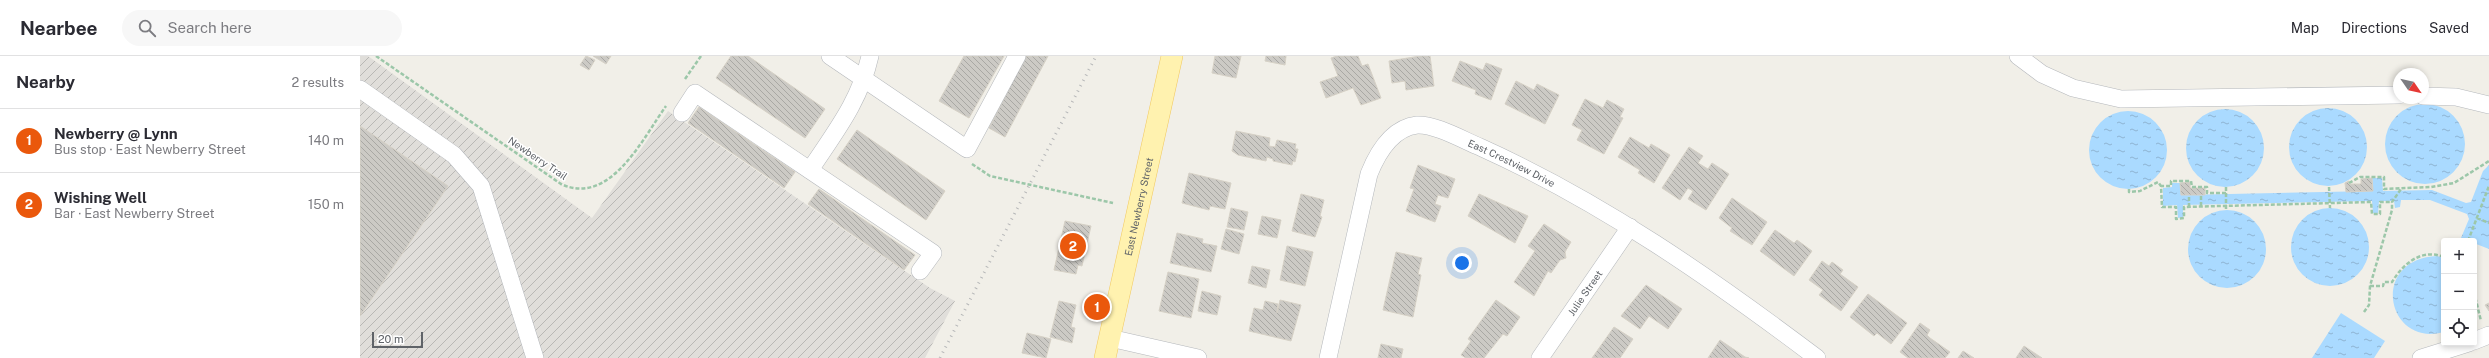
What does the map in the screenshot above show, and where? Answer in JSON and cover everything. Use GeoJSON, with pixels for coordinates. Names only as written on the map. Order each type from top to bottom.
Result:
{"type":"FeatureCollection","features":[{"type":"Feature","properties":{"kind":"main road","name":"East Newberry Street"},"geometry":{"type":"LineString","coordinates":[[1108,348],[1172,56]]}},
{"type":"Feature","properties":{"kind":"street"},"geometry":{"type":"LineString","coordinates":[[830,56],[967,149],[1017,56]]}},
{"type":"Feature","properties":{"kind":"street"},"geometry":{"type":"LineString","coordinates":[[810,170],[852,106],[864,80],[870,56]]}},
{"type":"Feature","properties":{"kind":"street"},"geometry":{"type":"LineString","coordinates":[[2018,56],[2042,74],[2073,88],[2121,98],[2393,95]]}},
{"type":"Feature","properties":{"kind":"street"},"geometry":{"type":"LineString","coordinates":[[360,89],[454,155],[481,186],[535,358]]}},
{"type":"Feature","properties":{"kind":"street"},"geometry":{"type":"LineString","coordinates":[[682,113],[695,92],[933,253],[920,271]]}},
{"type":"Feature","properties":{"kind":"street"},"geometry":{"type":"LineString","coordinates":[[2429,96],[2456,97],[2489,105]]}},
{"type":"Feature","properties":{"kind":"street","name":"East Crestview Drive"},"geometry":{"type":"LineString","coordinates":[[1328,358],[1369,174],[1381,149],[1400,132],[1418,125],[1442,130],[1501,157],[1630,227],[1737,298],[1817,358]]}},
{"type":"Feature","properties":{"kind":"street","name":"Julie Street"},"geometry":{"type":"LineString","coordinates":[[1540,358],[1630,227]]}},
{"type":"Feature","properties":{"kind":"street"},"geometry":{"type":"LineString","coordinates":[[2421,358],[2459,346]]}},
{"type":"Feature","properties":{"kind":"street"},"geometry":{"type":"LineString","coordinates":[[1108,348],[1198,358]]}},
{"type":"Feature","properties":{"kind":"path","name":"Newberry Trail"},"geometry":{"type":"LineString","coordinates":[[376,56],[562,184],[576,189],[593,188],[611,178],[631,155],[670,99]]}},
{"type":"Feature","properties":{"kind":"path"},"geometry":{"type":"LineString","coordinates":[[684,81],[701,56]]}},
{"type":"Feature","properties":{"kind":"path"},"geometry":{"type":"LineString","coordinates":[[966,160],[990,176],[1113,203]]}},
{"type":"Feature","properties":{"kind":"path"},"geometry":{"type":"LineString","coordinates":[[2349,183],[2360,177],[2384,177],[2384,189],[2454,183],[2489,162]]}},
{"type":"Feature","properties":{"kind":"path"},"geometry":{"type":"LineString","coordinates":[[2129,189],[2129,192],[2140,191],[2158,182],[2161,186],[2171,186],[2171,181],[2191,181],[2192,187],[2207,187],[2207,193],[2226,193]]}},
{"type":"Feature","properties":{"kind":"path"},"geometry":{"type":"LineString","coordinates":[[2161,186],[2162,207],[2176,207],[2176,219],[2184,218],[2184,207],[2371,202],[2372,214],[2380,214],[2380,202],[2392,202]]}},
{"type":"Feature","properties":{"kind":"path"},"geometry":{"type":"LineString","coordinates":[[2329,186],[2330,208]]}},
{"type":"Feature","properties":{"kind":"path"},"geometry":{"type":"LineString","coordinates":[[2469,238],[2489,186]]}},
{"type":"Feature","properties":{"kind":"path"},"geometry":{"type":"LineString","coordinates":[[2226,187],[2226,210]]}},
{"type":"Feature","properties":{"kind":"path"},"geometry":{"type":"LineString","coordinates":[[2364,312],[2369,304],[2370,286],[2392,210],[2392,202],[2402,188]]}},
{"type":"Feature","properties":{"kind":"path"},"geometry":{"type":"LineString","coordinates":[[2189,195],[2189,207]]}},
{"type":"Feature","properties":{"kind":"path"},"geometry":{"type":"LineString","coordinates":[[2201,195],[2201,206]]}},
{"type":"Feature","properties":{"kind":"path"},"geometry":{"type":"LineString","coordinates":[[2485,197],[2489,198]]}},
{"type":"Feature","properties":{"kind":"path"},"geometry":{"type":"LineString","coordinates":[[2477,218],[2489,223]]}},
{"type":"Feature","properties":{"kind":"path"},"geometry":{"type":"LineString","coordinates":[[2370,286],[2383,286],[2384,282],[2392,282],[2403,266],[2420,256],[2441,257]]}},
{"type":"Feature","properties":{"kind":"path"},"geometry":{"type":"LineString","coordinates":[[2477,307],[2483,338]]}},
{"type":"Feature","properties":{"kind":"shaded area"},"geometry":{"type":"Polygon","coordinates":[[[360,56],[368,56],[592,218],[668,111],[930,288],[955,301],[925,358],[360,358],[360,56]]]}},
{"type":"Feature","properties":{"kind":"water"},"geometry":{"type":"Polygon","coordinates":[[[2417,105],[2433,105],[2447,111],[2458,122],[2464,136],[2464,152],[2458,166],[2447,177],[2433,183],[2417,183],[2403,177],[2392,166],[2386,152],[2386,136],[2392,122],[2403,111],[2417,105]]]}},
{"type":"Feature","properties":{"kind":"water"},"geometry":{"type":"Polygon","coordinates":[[[2320,108],[2336,108],[2350,114],[2361,125],[2367,139],[2367,155],[2361,169],[2350,180],[2336,186],[2320,186],[2306,180],[2295,169],[2289,155],[2289,139],[2295,125],[2306,114],[2320,108]]]}},
{"type":"Feature","properties":{"kind":"water"},"geometry":{"type":"Polygon","coordinates":[[[2217,109],[2233,109],[2247,115],[2258,126],[2264,140],[2264,156],[2258,170],[2247,181],[2233,187],[2217,187],[2203,181],[2192,170],[2186,156],[2186,140],[2192,126],[2203,115],[2217,109]]]}},
{"type":"Feature","properties":{"kind":"water"},"geometry":{"type":"Polygon","coordinates":[[[2128,111],[2143,114],[2156,122],[2164,135],[2167,150],[2164,165],[2156,178],[2143,186],[2128,189],[2113,186],[2100,178],[2092,165],[2089,150],[2092,135],[2100,122],[2113,114],[2128,111]]]}},
{"type":"Feature","properties":{"kind":"water"},"geometry":{"type":"Polygon","coordinates":[[[2489,165],[2489,249],[2477,244],[2477,238],[2461,238],[2469,219],[2467,214],[2430,200],[2401,200],[2400,207],[2395,208],[2394,201],[2379,201],[2378,213],[2373,213],[2372,201],[2183,205],[2183,217],[2178,218],[2177,205],[2163,206],[2163,188],[2172,187],[2172,183],[2180,183],[2182,195],[2373,191],[2372,178],[2382,178],[2383,191],[2432,190],[2466,203],[2471,202],[2483,171],[2489,165]]]}},
{"type":"Feature","properties":{"kind":"water"},"geometry":{"type":"Polygon","coordinates":[[[2330,208],[2345,211],[2352,215],[2362,225],[2366,232],[2369,247],[2366,262],[2362,269],[2352,279],[2345,283],[2330,286],[2315,283],[2308,279],[2298,269],[2294,262],[2291,247],[2294,232],[2298,225],[2308,215],[2315,211],[2330,208]]]}},
{"type":"Feature","properties":{"kind":"water"},"geometry":{"type":"Polygon","coordinates":[[[2227,210],[2242,213],[2255,221],[2263,234],[2266,249],[2263,264],[2255,277],[2242,285],[2227,288],[2212,285],[2199,277],[2191,264],[2188,249],[2191,234],[2199,221],[2212,213],[2227,210]]]}},
{"type":"Feature","properties":{"kind":"water"},"geometry":{"type":"Polygon","coordinates":[[[2437,256],[2441,257],[2441,332],[2424,333],[2409,327],[2398,316],[2393,301],[2394,286],[2401,271],[2415,261],[2437,256]]]}},
{"type":"Feature","properties":{"kind":"water"},"geometry":{"type":"Polygon","coordinates":[[[2341,313],[2385,341],[2374,358],[2312,358],[2341,313]]]}},
{"type":"Feature","properties":{"kind":"building"},"geometry":{"type":"Polygon","coordinates":[[[586,56],[595,60],[589,70],[580,65],[586,56]]]}},
{"type":"Feature","properties":{"kind":"building"},"geometry":{"type":"Polygon","coordinates":[[[593,56],[611,56],[606,64],[593,56]]]}},
{"type":"Feature","properties":{"kind":"building"},"geometry":{"type":"Polygon","coordinates":[[[731,56],[748,56],[825,109],[805,138],[716,78],[731,56]]]}},
{"type":"Feature","properties":{"kind":"building"},"geometry":{"type":"Polygon","coordinates":[[[964,56],[1004,56],[969,118],[939,101],[964,56]]]}},
{"type":"Feature","properties":{"kind":"building"},"geometry":{"type":"Polygon","coordinates":[[[1026,56],[1048,56],[1005,137],[989,128],[1026,56]]]}},
{"type":"Feature","properties":{"kind":"building"},"geometry":{"type":"Polygon","coordinates":[[[1215,56],[1241,56],[1236,78],[1212,73],[1215,56]]]}},
{"type":"Feature","properties":{"kind":"building"},"geometry":{"type":"Polygon","coordinates":[[[1266,56],[1286,56],[1285,65],[1265,61],[1266,56]]]}},
{"type":"Feature","properties":{"kind":"building"},"geometry":{"type":"Polygon","coordinates":[[[1337,56],[1358,56],[1362,66],[1368,64],[1381,98],[1361,105],[1353,88],[1326,98],[1320,82],[1338,76],[1331,58],[1337,56]]]}},
{"type":"Feature","properties":{"kind":"building"},"geometry":{"type":"Polygon","coordinates":[[[1420,56],[1430,56],[1434,86],[1406,90],[1405,81],[1392,83],[1389,61],[1420,56]]]}},
{"type":"Feature","properties":{"kind":"building"},"geometry":{"type":"Polygon","coordinates":[[[1460,61],[1483,70],[1486,63],[1502,69],[1491,100],[1475,94],[1476,90],[1452,81],[1460,61]]]}},
{"type":"Feature","properties":{"kind":"building"},"geometry":{"type":"Polygon","coordinates":[[[1516,81],[1534,90],[1537,84],[1559,95],[1545,124],[1505,104],[1516,81]]]}},
{"type":"Feature","properties":{"kind":"building"},"geometry":{"type":"Polygon","coordinates":[[[1585,99],[1603,108],[1607,100],[1624,109],[1620,117],[1623,118],[1604,154],[1577,140],[1582,130],[1572,125],[1585,99]]]}},
{"type":"Feature","properties":{"kind":"building"},"geometry":{"type":"Polygon","coordinates":[[[699,107],[795,172],[784,188],[688,123],[699,107]]]}},
{"type":"Feature","properties":{"kind":"building"},"geometry":{"type":"Polygon","coordinates":[[[360,126],[448,186],[360,316],[360,126]]]}},
{"type":"Feature","properties":{"kind":"building"},"geometry":{"type":"Polygon","coordinates":[[[857,130],[945,191],[926,220],[837,159],[857,130]]]}},
{"type":"Feature","properties":{"kind":"building"},"geometry":{"type":"Polygon","coordinates":[[[1236,131],[1270,138],[1269,146],[1275,147],[1277,140],[1296,144],[1295,149],[1298,149],[1295,162],[1293,161],[1292,165],[1273,161],[1273,159],[1267,157],[1266,161],[1238,155],[1232,151],[1236,131]]]}},
{"type":"Feature","properties":{"kind":"building"},"geometry":{"type":"Polygon","coordinates":[[[1630,137],[1649,148],[1651,144],[1670,155],[1654,183],[1638,173],[1640,170],[1618,157],[1630,137]]]}},
{"type":"Feature","properties":{"kind":"building"},"geometry":{"type":"Polygon","coordinates":[[[1689,147],[1703,156],[1698,163],[1708,169],[1712,163],[1729,174],[1706,210],[1688,199],[1693,191],[1688,188],[1680,200],[1662,188],[1689,147]]]}},
{"type":"Feature","properties":{"kind":"building"},"geometry":{"type":"Polygon","coordinates":[[[1418,165],[1455,179],[1448,198],[1438,195],[1435,204],[1441,206],[1435,222],[1406,211],[1414,189],[1410,188],[1418,165]]]}},
{"type":"Feature","properties":{"kind":"building"},"geometry":{"type":"Polygon","coordinates":[[[1189,173],[1231,183],[1225,209],[1210,206],[1209,210],[1182,203],[1189,173]]]}},
{"type":"Feature","properties":{"kind":"building"},"geometry":{"type":"Polygon","coordinates":[[[2372,178],[2373,191],[2346,192],[2345,183],[2349,181],[2349,184],[2361,184],[2361,179],[2372,178]]]}},
{"type":"Feature","properties":{"kind":"building"},"geometry":{"type":"Polygon","coordinates":[[[2190,182],[2190,188],[2205,188],[2205,195],[2181,195],[2180,183],[2190,182]]]}},
{"type":"Feature","properties":{"kind":"building"},"geometry":{"type":"Polygon","coordinates":[[[819,189],[915,255],[904,270],[808,204],[819,189]]]}},
{"type":"Feature","properties":{"kind":"building"},"geometry":{"type":"Polygon","coordinates":[[[1301,194],[1324,200],[1320,216],[1322,217],[1315,237],[1292,231],[1301,194]]]}},
{"type":"Feature","properties":{"kind":"building"},"geometry":{"type":"Polygon","coordinates":[[[1479,194],[1528,216],[1515,243],[1468,216],[1479,194]]]}},
{"type":"Feature","properties":{"kind":"building"},"geometry":{"type":"Polygon","coordinates":[[[1732,198],[1767,222],[1752,245],[1730,231],[1732,228],[1719,218],[1732,198]]]}},
{"type":"Feature","properties":{"kind":"building"},"geometry":{"type":"Polygon","coordinates":[[[1231,208],[1248,212],[1244,230],[1227,227],[1231,208]]]}},
{"type":"Feature","properties":{"kind":"building"},"geometry":{"type":"Polygon","coordinates":[[[1262,216],[1281,220],[1277,238],[1258,234],[1262,216]]]}},
{"type":"Feature","properties":{"kind":"building"},"geometry":{"type":"Polygon","coordinates":[[[1065,221],[1091,226],[1082,266],[1078,265],[1076,274],[1054,270],[1065,221]]]}},
{"type":"Feature","properties":{"kind":"building"},"geometry":{"type":"Polygon","coordinates":[[[1544,224],[1571,242],[1565,252],[1566,258],[1560,260],[1551,273],[1548,271],[1534,296],[1514,282],[1535,251],[1528,246],[1544,224]]]}},
{"type":"Feature","properties":{"kind":"building"},"geometry":{"type":"Polygon","coordinates":[[[1226,229],[1244,234],[1239,254],[1221,249],[1226,229]]]}},
{"type":"Feature","properties":{"kind":"building"},"geometry":{"type":"Polygon","coordinates":[[[1775,230],[1794,243],[1797,240],[1812,251],[1794,276],[1760,251],[1775,230]]]}},
{"type":"Feature","properties":{"kind":"building"},"geometry":{"type":"Polygon","coordinates":[[[1177,233],[1203,239],[1202,243],[1217,246],[1211,272],[1170,263],[1177,233]]]}},
{"type":"Feature","properties":{"kind":"building"},"geometry":{"type":"Polygon","coordinates":[[[1287,246],[1313,252],[1305,286],[1280,280],[1287,246]]]}},
{"type":"Feature","properties":{"kind":"building"},"geometry":{"type":"Polygon","coordinates":[[[1396,252],[1422,258],[1418,274],[1421,275],[1413,317],[1383,310],[1396,252]]]}},
{"type":"Feature","properties":{"kind":"building"},"geometry":{"type":"Polygon","coordinates":[[[1822,261],[1829,266],[1832,262],[1843,270],[1840,274],[1858,287],[1841,311],[1819,295],[1823,290],[1809,280],[1822,261]]]}},
{"type":"Feature","properties":{"kind":"building"},"geometry":{"type":"Polygon","coordinates":[[[1252,266],[1270,270],[1266,288],[1248,283],[1252,266]]]}},
{"type":"Feature","properties":{"kind":"building"},"geometry":{"type":"Polygon","coordinates":[[[1168,272],[1199,279],[1191,318],[1159,311],[1168,272]]]}},
{"type":"Feature","properties":{"kind":"building"},"geometry":{"type":"Polygon","coordinates":[[[1646,285],[1682,309],[1668,329],[1649,316],[1640,329],[1621,316],[1646,285]]]}},
{"type":"Feature","properties":{"kind":"building"},"geometry":{"type":"Polygon","coordinates":[[[1202,291],[1221,296],[1217,315],[1198,311],[1202,291]]]}},
{"type":"Feature","properties":{"kind":"building"},"geometry":{"type":"Polygon","coordinates":[[[1868,294],[1907,323],[1891,344],[1877,333],[1874,336],[1850,317],[1868,294]]]}},
{"type":"Feature","properties":{"kind":"building"},"geometry":{"type":"Polygon","coordinates":[[[1280,300],[1301,305],[1291,341],[1249,331],[1254,308],[1263,310],[1265,301],[1278,304],[1277,313],[1280,300]]]}},
{"type":"Feature","properties":{"kind":"building"},"geometry":{"type":"Polygon","coordinates":[[[1496,300],[1520,317],[1507,336],[1503,334],[1484,358],[1466,358],[1461,355],[1471,341],[1468,339],[1496,300]]]}},
{"type":"Feature","properties":{"kind":"building"},"geometry":{"type":"Polygon","coordinates":[[[1059,301],[1076,305],[1071,327],[1075,328],[1072,343],[1050,337],[1059,301]]]}},
{"type":"Feature","properties":{"kind":"building"},"geometry":{"type":"Polygon","coordinates":[[[2489,303],[2489,311],[2485,305],[2489,303]]]}},
{"type":"Feature","properties":{"kind":"building"},"geometry":{"type":"Polygon","coordinates":[[[1920,323],[1930,330],[1927,335],[1930,338],[1950,352],[1945,358],[1908,358],[1900,352],[1920,323]]]}},
{"type":"Feature","properties":{"kind":"building"},"geometry":{"type":"Polygon","coordinates":[[[1614,327],[1633,339],[1620,358],[1592,358],[1614,327]]]}},
{"type":"Feature","properties":{"kind":"building"},"geometry":{"type":"Polygon","coordinates":[[[1027,333],[1051,339],[1046,358],[1022,353],[1027,333]]]}},
{"type":"Feature","properties":{"kind":"building"},"geometry":{"type":"Polygon","coordinates":[[[1720,340],[1745,357],[1749,358],[1708,358],[1720,340]]]}},
{"type":"Feature","properties":{"kind":"building"},"geometry":{"type":"Polygon","coordinates":[[[1381,344],[1403,349],[1401,358],[1378,358],[1381,344]]]}},
{"type":"Feature","properties":{"kind":"building"},"geometry":{"type":"Polygon","coordinates":[[[2024,346],[2042,358],[2016,358],[2024,346]]]}},
{"type":"Feature","properties":{"kind":"building"},"geometry":{"type":"Polygon","coordinates":[[[1963,351],[1974,358],[1958,358],[1963,351]]]}},
{"type":"Feature","properties":{"kind":"railway"},"geometry":{"type":"LineString","coordinates":[[940,358],[1096,56]]}},
{"type":"Feature","properties":{"kind":"place","name":"Wishing Well"},"geometry":{"type":"Point","coordinates":[1073,246]}},
{"type":"Feature","properties":{"kind":"place","name":"Newberry @ Lynn"},"geometry":{"type":"Point","coordinates":[1097,307]}}]}
